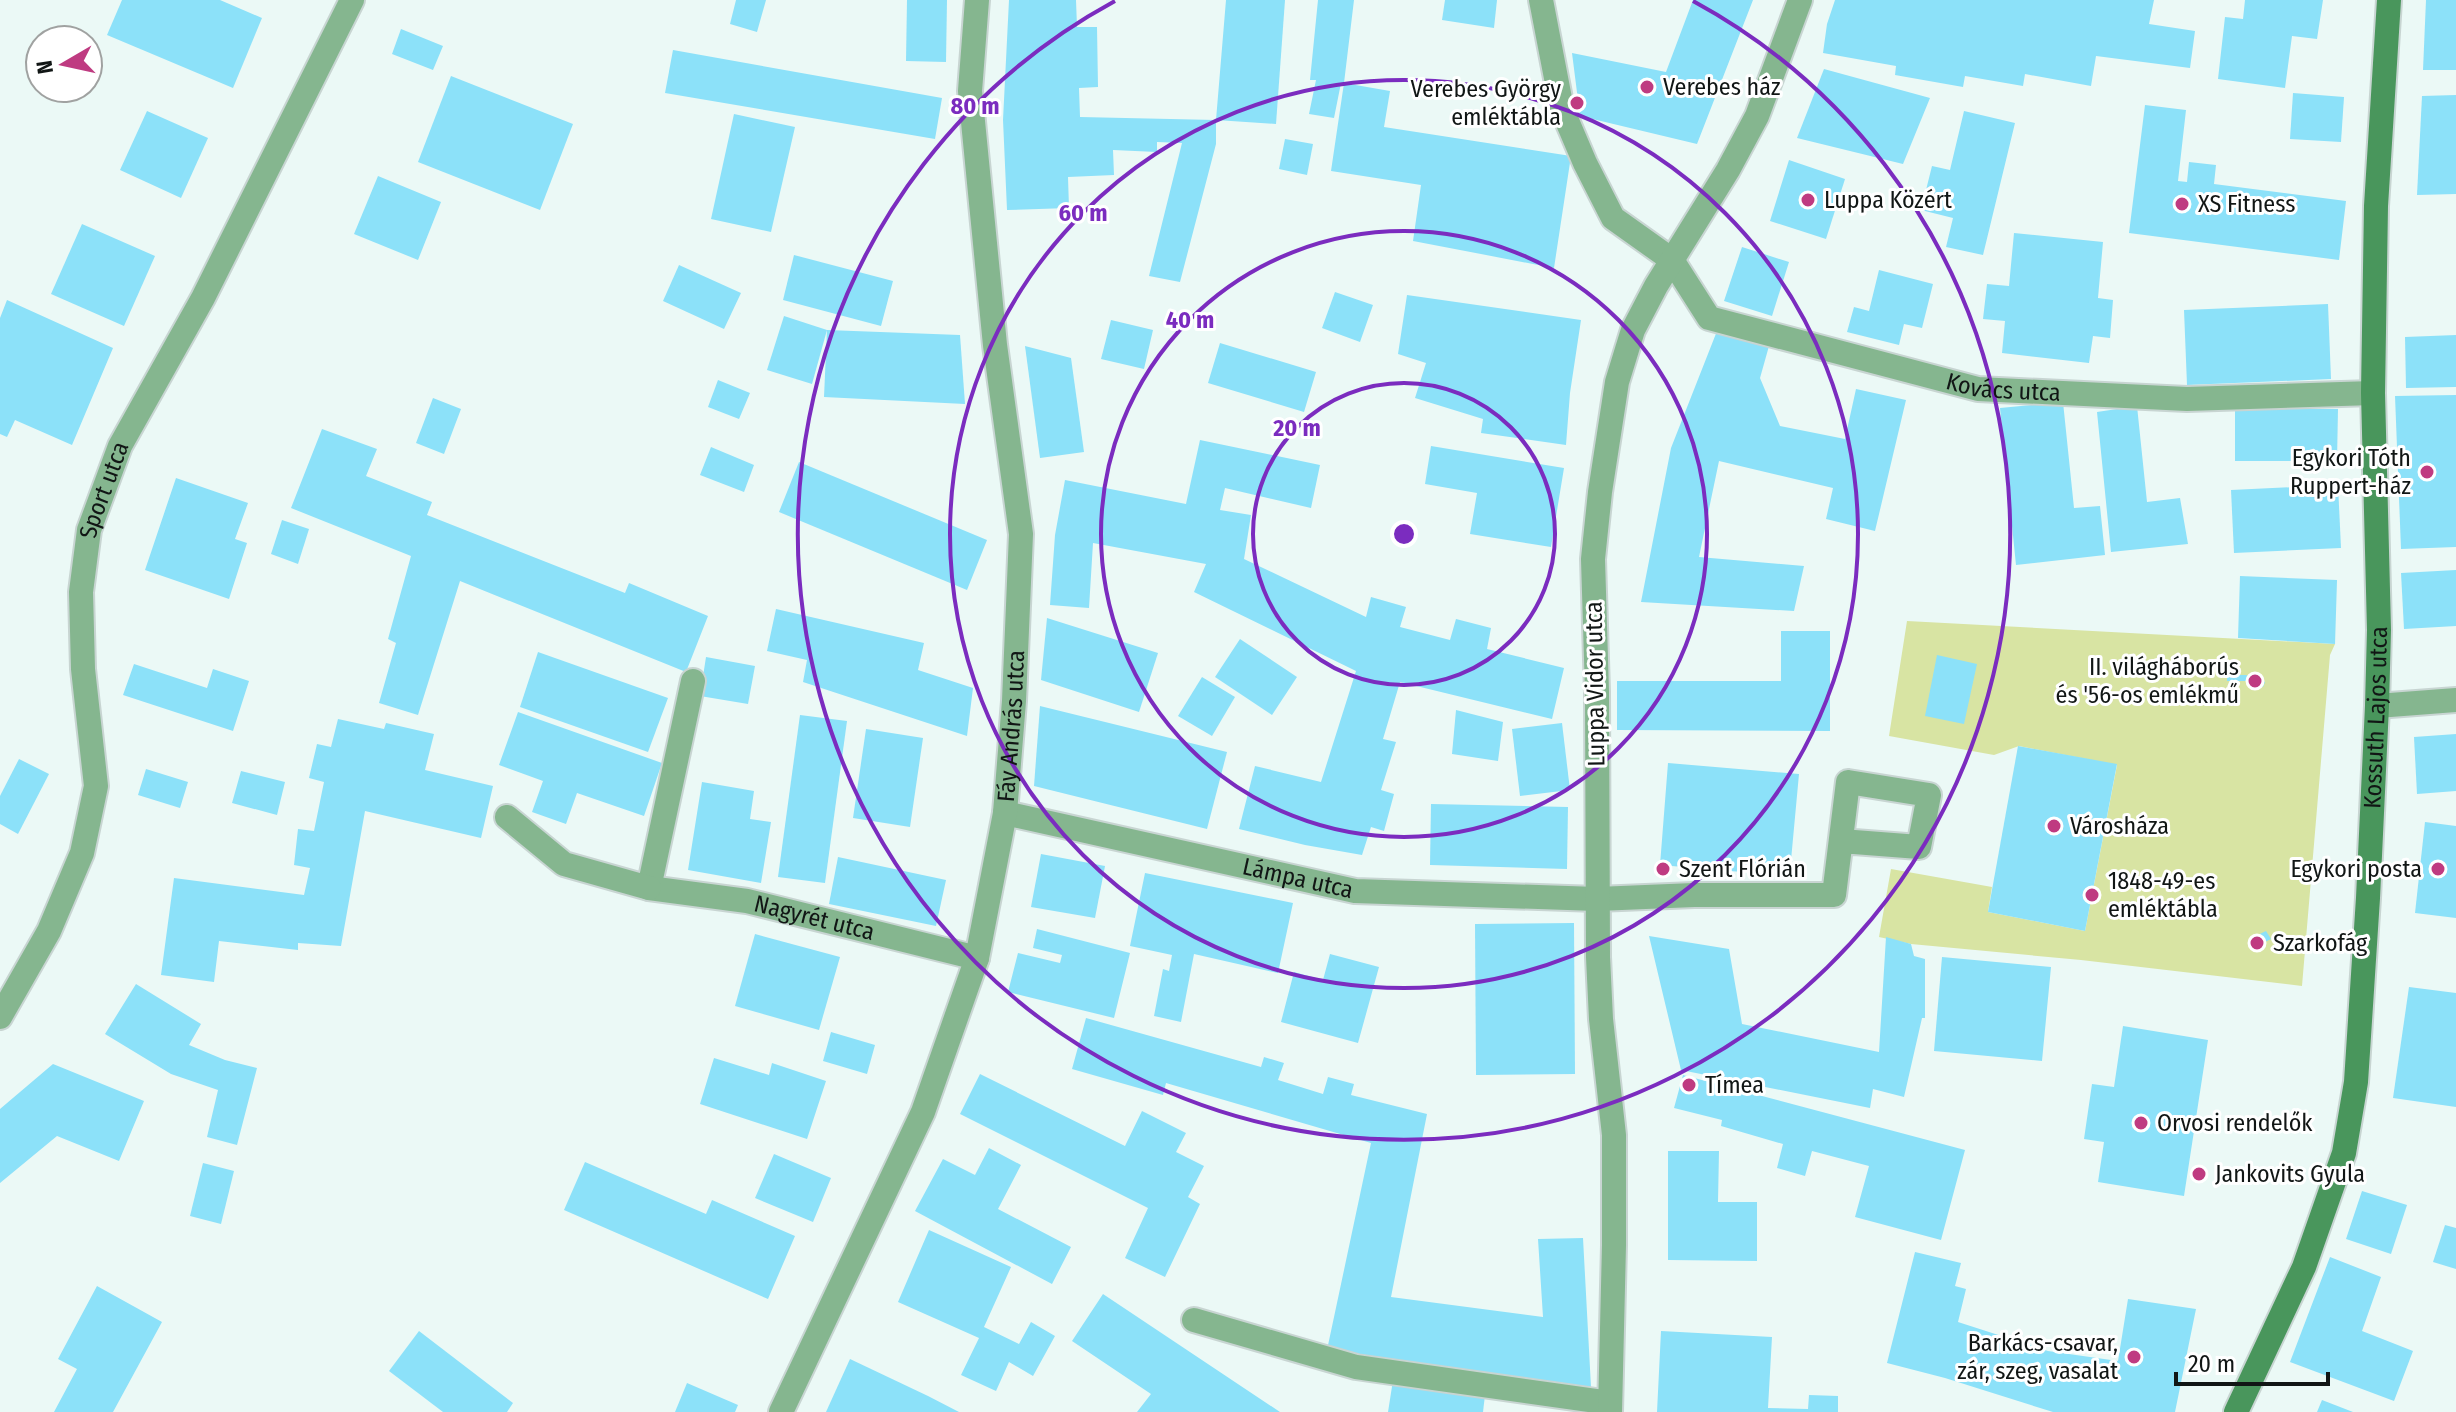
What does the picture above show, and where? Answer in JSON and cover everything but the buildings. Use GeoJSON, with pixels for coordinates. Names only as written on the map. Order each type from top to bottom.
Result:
{"type":"FeatureCollection","features":[{"type":"Feature","properties":{"kind":"main road","name":"Kossuth Lajos utca"},"geometry":{"type":"LineString","coordinates":[[2236,1412],[2304,1267],[2344,1153],[2360,1039],[2377,706],[2379,630],[2373,393],[2376,206],[2389,0]]}},
{"type":"Feature","properties":{"kind":"street","name":"Sport utca"},"geometry":{"type":"LineString","coordinates":[[0,1017],[49,931],[82,853],[96,786],[83,669],[81,592],[89,530],[120,446],[203,298],[352,0]]}},
{"type":"Feature","properties":{"kind":"street","name":"Fáy András utca"},"geometry":{"type":"LineString","coordinates":[[781,1412],[923,1112],[977,958],[1005,813],[1014,701],[1021,534],[995,345],[970,91],[977,0]]}},
{"type":"Feature","properties":{"kind":"street"},"geometry":{"type":"LineString","coordinates":[[1541,0],[1562,109],[1585,163],[1613,218],[1672,260]]}},
{"type":"Feature","properties":{"kind":"street","name":"Luppa Vidor utca"},"geometry":{"type":"LineString","coordinates":[[1610,1408],[1614,1135],[1601,1019],[1593,559],[1600,492],[1617,382],[1633,330],[1757,116],[1800,0]]}},
{"type":"Feature","properties":{"kind":"street","name":"Kovács utca"},"geometry":{"type":"LineString","coordinates":[[1672,260],[1709,318],[1978,389],[2187,399],[2373,393]]}},
{"type":"Feature","properties":{"kind":"street"},"geometry":{"type":"LineString","coordinates":[[649,888],[693,681]]}},
{"type":"Feature","properties":{"kind":"street"},"geometry":{"type":"LineString","coordinates":[[2377,706],[2456,700]]}},
{"type":"Feature","properties":{"kind":"street","name":"Lámpa utca"},"geometry":{"type":"LineString","coordinates":[[1005,813],[1355,891],[1597,899],[1834,895],[1841,841]]}},
{"type":"Feature","properties":{"kind":"street","name":"Nagyrét utca"},"geometry":{"type":"LineString","coordinates":[[507,817],[564,864],[649,888],[747,901],[977,958]]}},
{"type":"Feature","properties":{"kind":"street"},"geometry":{"type":"LineString","coordinates":[[1194,1320],[1356,1367],[1610,1408]]}},
{"type":"Feature","properties":{"kind":"green space"},"geometry":{"type":"Polygon","coordinates":[[[1907,621],[2335,644],[2330,655],[2302,986],[1911,944],[1879,937],[1891,869],[1992,887],[1988,912],[2085,931],[2117,765],[2019,746],[1994,755],[1889,736],[1907,621]]]}},
{"type":"Feature","properties":{"kind":"place","name":"Verebes ház"},"geometry":{"type":"Point","coordinates":[1647,87]}},
{"type":"Feature","properties":{"kind":"place","name":"Verebes György emléktábla"},"geometry":{"type":"Point","coordinates":[1577,103]}},
{"type":"Feature","properties":{"kind":"place","name":"Luppa Közért"},"geometry":{"type":"Point","coordinates":[1808,200]}},
{"type":"Feature","properties":{"kind":"place","name":"XS Fitness"},"geometry":{"type":"Point","coordinates":[2182,204]}},
{"type":"Feature","properties":{"kind":"place","name":"Egykori Tóth Ruppert-ház"},"geometry":{"type":"Point","coordinates":[2427,472]}},
{"type":"Feature","properties":{"kind":"place","name":"II. világháborús és '56-os emlékmű"},"geometry":{"type":"Point","coordinates":[2255,681]}},
{"type":"Feature","properties":{"kind":"place","name":"Városháza"},"geometry":{"type":"Point","coordinates":[2054,826]}},
{"type":"Feature","properties":{"kind":"place","name":"Szent Flórián"},"geometry":{"type":"Point","coordinates":[1663,869]}},
{"type":"Feature","properties":{"kind":"place","name":"Egykori posta"},"geometry":{"type":"Point","coordinates":[2438,869]}},
{"type":"Feature","properties":{"kind":"place","name":"1848-49-es emléktábla"},"geometry":{"type":"Point","coordinates":[2092,895]}},
{"type":"Feature","properties":{"kind":"place","name":"Szarkofág"},"geometry":{"type":"Point","coordinates":[2257,943]}},
{"type":"Feature","properties":{"kind":"place","name":"Tímea"},"geometry":{"type":"Point","coordinates":[1689,1085]}},
{"type":"Feature","properties":{"kind":"place","name":"Orvosi rendelők"},"geometry":{"type":"Point","coordinates":[2141,1123]}},
{"type":"Feature","properties":{"kind":"place","name":"Jankovits Gyula"},"geometry":{"type":"Point","coordinates":[2199,1174]}},
{"type":"Feature","properties":{"kind":"place","name":"Barkács-csavar, zár, szeg, vasalat"},"geometry":{"type":"Point","coordinates":[2134,1357]}}]}
